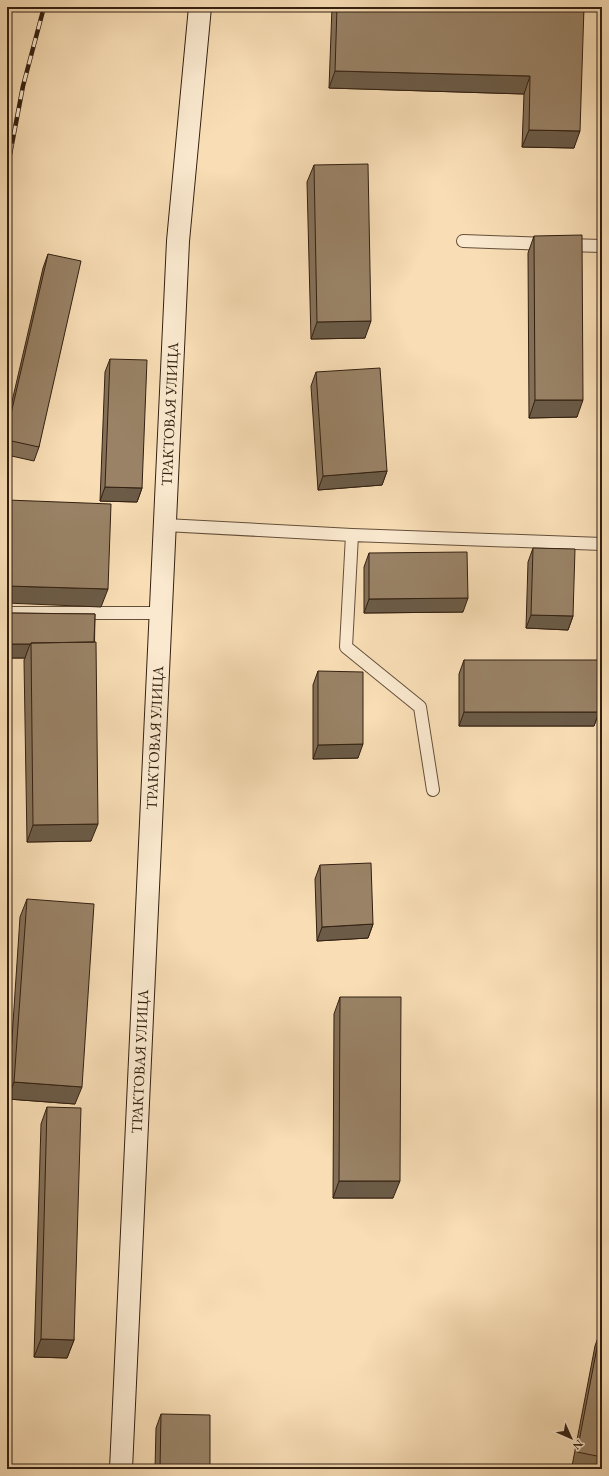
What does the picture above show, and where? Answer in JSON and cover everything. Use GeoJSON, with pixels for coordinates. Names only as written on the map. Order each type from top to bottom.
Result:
{"type":"FeatureCollection","features":[{"type":"Feature","properties":{"kind":"main road","name":"ТРАКТОВАЯ УЛИЦА"},"geometry":{"type":"LineString","coordinates":[[121,1469],[178,241],[200,7]]}},
{"type":"Feature","properties":{"kind":"lane"},"geometry":{"type":"LineString","coordinates":[[463,241],[602,246]]}},
{"type":"Feature","properties":{"kind":"lane"},"geometry":{"type":"LineString","coordinates":[[165,525],[352,535],[602,544]]}},
{"type":"Feature","properties":{"kind":"lane"},"geometry":{"type":"LineString","coordinates":[[352,535],[346,647],[420,707],[433,790]]}},
{"type":"Feature","properties":{"kind":"lane"},"geometry":{"type":"LineString","coordinates":[[7,613],[161,613]]}},
{"type":"Feature","properties":{"kind":"building"},"geometry":{"type":"Polygon","coordinates":[[[337,7],[584,7],[580,131],[529,130],[530,76],[335,71],[337,7]]]}},
{"type":"Feature","properties":{"kind":"building"},"geometry":{"type":"Polygon","coordinates":[[[368,164],[371,321],[317,322],[314,165],[368,164]]]}},
{"type":"Feature","properties":{"kind":"building"},"geometry":{"type":"Polygon","coordinates":[[[582,235],[583,400],[535,400],[534,236],[582,235]]]}},
{"type":"Feature","properties":{"kind":"building"},"geometry":{"type":"Polygon","coordinates":[[[48,254],[81,261],[39,447],[7,440],[7,431],[48,254]]]}},
{"type":"Feature","properties":{"kind":"building"},"geometry":{"type":"Polygon","coordinates":[[[110,359],[147,360],[142,488],[105,487],[110,359]]]}},
{"type":"Feature","properties":{"kind":"building"},"geometry":{"type":"Polygon","coordinates":[[[380,368],[387,471],[323,476],[316,372],[380,368]]]}},
{"type":"Feature","properties":{"kind":"building"},"geometry":{"type":"Polygon","coordinates":[[[7,500],[111,504],[108,589],[7,586],[7,500]]]}},
{"type":"Feature","properties":{"kind":"building"},"geometry":{"type":"Polygon","coordinates":[[[533,548],[575,549],[573,616],[531,615],[533,548]]]}},
{"type":"Feature","properties":{"kind":"building"},"geometry":{"type":"Polygon","coordinates":[[[467,552],[468,598],[369,599],[369,553],[467,552]]]}},
{"type":"Feature","properties":{"kind":"building"},"geometry":{"type":"Polygon","coordinates":[[[7,613],[95,614],[94,642],[7,644],[7,613]]]}},
{"type":"Feature","properties":{"kind":"building"},"geometry":{"type":"Polygon","coordinates":[[[96,642],[98,824],[33,825],[31,643],[96,642]]]}},
{"type":"Feature","properties":{"kind":"building"},"geometry":{"type":"Polygon","coordinates":[[[464,660],[599,660],[599,712],[464,712],[464,660]]]}},
{"type":"Feature","properties":{"kind":"building"},"geometry":{"type":"Polygon","coordinates":[[[318,671],[363,672],[363,744],[318,745],[318,671]]]}},
{"type":"Feature","properties":{"kind":"building"},"geometry":{"type":"Polygon","coordinates":[[[371,863],[373,924],[322,927],[320,865],[371,863]]]}},
{"type":"Feature","properties":{"kind":"building"},"geometry":{"type":"Polygon","coordinates":[[[27,899],[94,904],[82,1087],[14,1082],[27,899]]]}},
{"type":"Feature","properties":{"kind":"building"},"geometry":{"type":"Polygon","coordinates":[[[340,997],[401,997],[400,1181],[339,1181],[340,997]]]}},
{"type":"Feature","properties":{"kind":"building"},"geometry":{"type":"Polygon","coordinates":[[[47,1107],[81,1108],[74,1340],[41,1339],[47,1107]]]}},
{"type":"Feature","properties":{"kind":"building"},"geometry":{"type":"Polygon","coordinates":[[[600,1332],[602,1333],[602,1457],[577,1452],[600,1332]]]}},
{"type":"Feature","properties":{"kind":"building"},"geometry":{"type":"Polygon","coordinates":[[[161,1414],[210,1415],[210,1469],[160,1469],[161,1414]]]}},
{"type":"Feature","properties":{"kind":"railway"},"geometry":{"type":"LineString","coordinates":[[7,170],[23,86],[44,7]]}}]}
